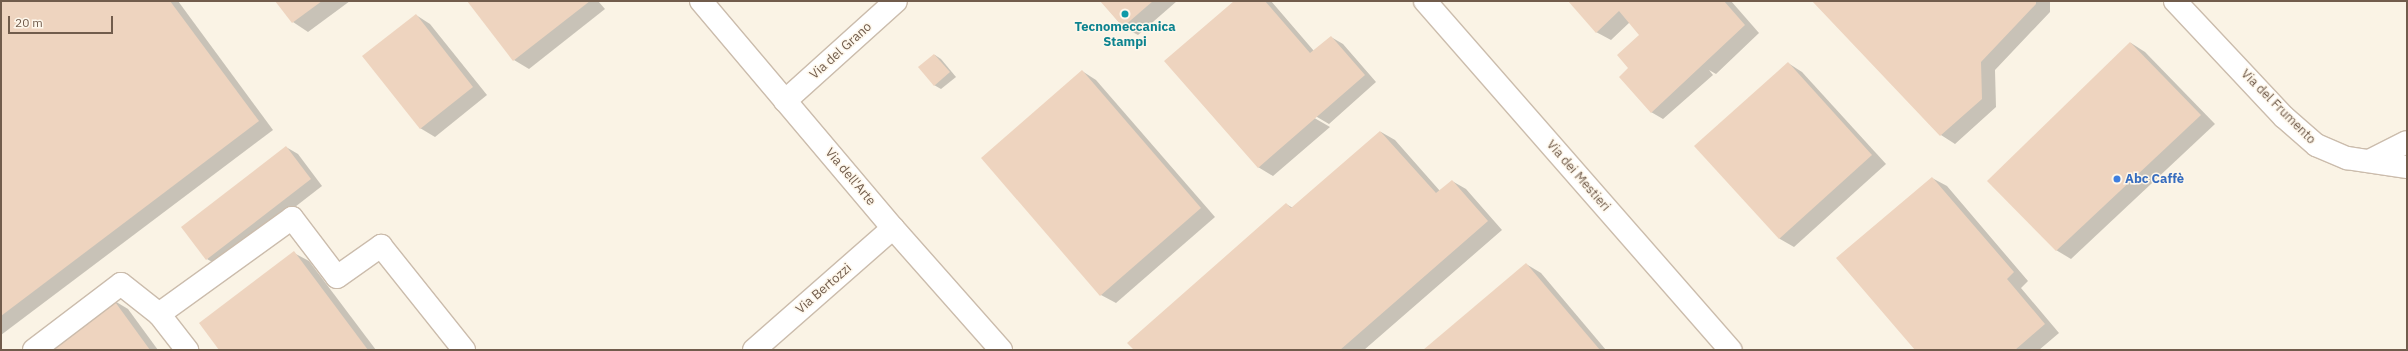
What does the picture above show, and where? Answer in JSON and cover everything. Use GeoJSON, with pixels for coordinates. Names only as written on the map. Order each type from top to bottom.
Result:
{"type":"FeatureCollection","features":[{"type":"Feature","properties":{"kind":"street","name":"Via dell'Arte"},"geometry":{"type":"LineString","coordinates":[[701,1],[893,228],[1001,350]]}},
{"type":"Feature","properties":{"kind":"street","name":"Via del Grano"},"geometry":{"type":"LineString","coordinates":[[785,101],[896,1]]}},
{"type":"Feature","properties":{"kind":"street","name":"Via dei Mestieri"},"geometry":{"type":"LineString","coordinates":[[1425,1],[1731,350]]}},
{"type":"Feature","properties":{"kind":"street","name":"Via del Frumento"},"geometry":{"type":"LineString","coordinates":[[2175,1],[2284,117],[2316,145],[2347,158],[2407,167]]}},
{"type":"Feature","properties":{"kind":"street"},"geometry":{"type":"LineString","coordinates":[[2369,161],[2407,142]]}},
{"type":"Feature","properties":{"kind":"street"},"geometry":{"type":"LineString","coordinates":[[159,314],[292,218],[337,277],[381,246],[464,350]]}},
{"type":"Feature","properties":{"kind":"street","name":"Via Bertozzi"},"geometry":{"type":"LineString","coordinates":[[754,350],[893,228]]}},
{"type":"Feature","properties":{"kind":"street"},"geometry":{"type":"LineString","coordinates":[[34,350],[121,284],[159,314],[187,350]]}},
{"type":"Feature","properties":{"kind":"building"},"geometry":{"type":"Polygon","coordinates":[[[1,1],[170,1],[259,121],[1,316],[1,1]]]}},
{"type":"Feature","properties":{"kind":"building"},"geometry":{"type":"Polygon","coordinates":[[[275,1],[322,1],[292,23],[275,1]]]}},
{"type":"Feature","properties":{"kind":"building"},"geometry":{"type":"Polygon","coordinates":[[[467,1],[590,1],[513,61],[467,1]]]}},
{"type":"Feature","properties":{"kind":"building","name":"Tecnomeccanica Stampi"},"geometry":{"type":"Polygon","coordinates":[[[1100,1],[1153,1],[1123,27],[1100,1]]]}},
{"type":"Feature","properties":{"kind":"building"},"geometry":{"type":"Polygon","coordinates":[[[1234,1],[1265,1],[1310,53],[1331,36],[1365,75],[1258,168],[1164,61],[1234,1]]]}},
{"type":"Feature","properties":{"kind":"building"},"geometry":{"type":"Polygon","coordinates":[[[1568,1],[1724,1],[1745,25],[1651,113],[1619,77],[1628,68],[1617,55],[1639,35],[1619,11],[1596,33],[1568,1]]]}},
{"type":"Feature","properties":{"kind":"building"},"geometry":{"type":"Polygon","coordinates":[[[1812,1],[2036,1],[2036,4],[1981,62],[1982,99],[1940,136],[1812,1]]]}},
{"type":"Feature","properties":{"kind":"building"},"geometry":{"type":"Polygon","coordinates":[[[416,14],[473,87],[420,129],[362,56],[416,14]]]}},
{"type":"Feature","properties":{"kind":"building"},"geometry":{"type":"Polygon","coordinates":[[[2130,42],[2201,115],[2056,251],[1987,181],[2130,42]]]}},
{"type":"Feature","properties":{"kind":"building"},"geometry":{"type":"Polygon","coordinates":[[[934,54],[950,72],[934,86],[918,67],[934,54]]]}},
{"type":"Feature","properties":{"kind":"building"},"geometry":{"type":"Polygon","coordinates":[[[1788,62],[1872,155],[1779,239],[1694,146],[1788,62]]]}},
{"type":"Feature","properties":{"kind":"building"},"geometry":{"type":"Polygon","coordinates":[[[1082,70],[1201,208],[1100,296],[981,158],[1082,70]]]}},
{"type":"Feature","properties":{"kind":"building"},"geometry":{"type":"Polygon","coordinates":[[[1380,131],[1436,193],[1452,180],[1488,221],[1340,350],[1134,350],[1127,343],[1286,203],[1291,208],[1380,131]]]}},
{"type":"Feature","properties":{"kind":"building"},"geometry":{"type":"Polygon","coordinates":[[[286,146],[311,179],[206,260],[181,227],[286,146]]]}},
{"type":"Feature","properties":{"kind":"building"},"geometry":{"type":"Polygon","coordinates":[[[1932,177],[2014,272],[2007,279],[2045,324],[2015,350],[1915,350],[1836,258],[1932,177]]]}},
{"type":"Feature","properties":{"kind":"building"},"geometry":{"type":"Polygon","coordinates":[[[294,251],[368,350],[219,350],[199,323],[294,251]]]}},
{"type":"Feature","properties":{"kind":"building"},"geometry":{"type":"Polygon","coordinates":[[[1526,263],[1600,350],[1423,350],[1526,263]]]}},
{"type":"Feature","properties":{"kind":"building"},"geometry":{"type":"Polygon","coordinates":[[[113,299],[150,350],[47,350],[113,299]]]}},
{"type":"Feature","properties":{"kind":"place","name":"Tecnomeccanica Stampi"},"geometry":{"type":"Point","coordinates":[1125,14]}},
{"type":"Feature","properties":{"kind":"place","name":"Abc Caffè"},"geometry":{"type":"Point","coordinates":[2117,179]}}]}
